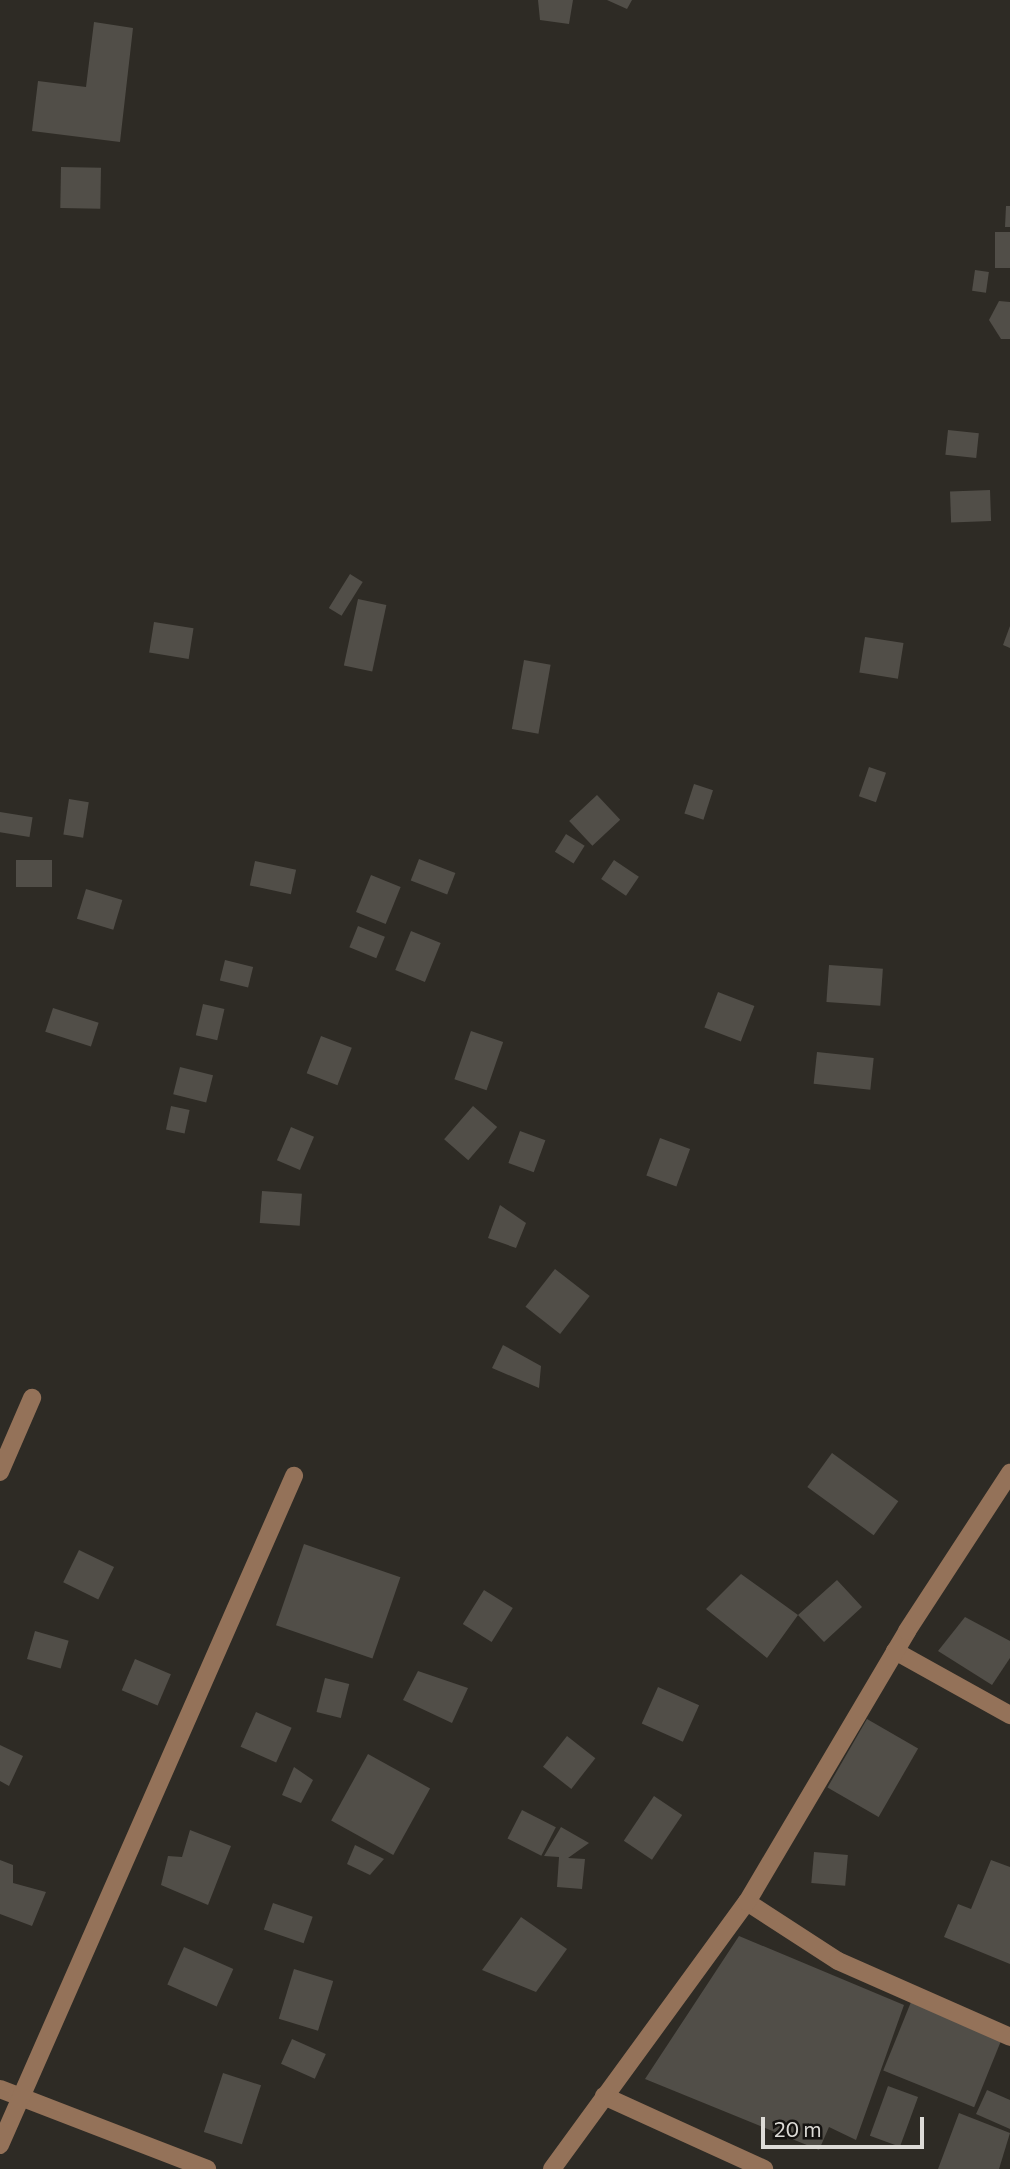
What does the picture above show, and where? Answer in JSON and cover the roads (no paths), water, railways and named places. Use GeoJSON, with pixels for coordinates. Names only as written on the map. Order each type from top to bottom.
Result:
{"type":"FeatureCollection","features":[{"type":"Feature","properties":{"kind":"street"},"geometry":{"type":"LineString","coordinates":[[0,1472],[32,1398]]}},
{"type":"Feature","properties":{"kind":"street"},"geometry":{"type":"LineString","coordinates":[[552,2169],[747,1902],[895,1651],[1010,1473]]}},
{"type":"Feature","properties":{"kind":"street"},"geometry":{"type":"LineString","coordinates":[[0,2145],[294,1476]]}},
{"type":"Feature","properties":{"kind":"street"},"geometry":{"type":"LineString","coordinates":[[895,1651],[1010,1715]]}},
{"type":"Feature","properties":{"kind":"street"},"geometry":{"type":"LineString","coordinates":[[747,1902],[838,1961],[1010,2037]]}},
{"type":"Feature","properties":{"kind":"street"},"geometry":{"type":"LineString","coordinates":[[0,2089],[207,2169]]}},
{"type":"Feature","properties":{"kind":"street"},"geometry":{"type":"LineString","coordinates":[[604,2096],[764,2169]]}}]}
